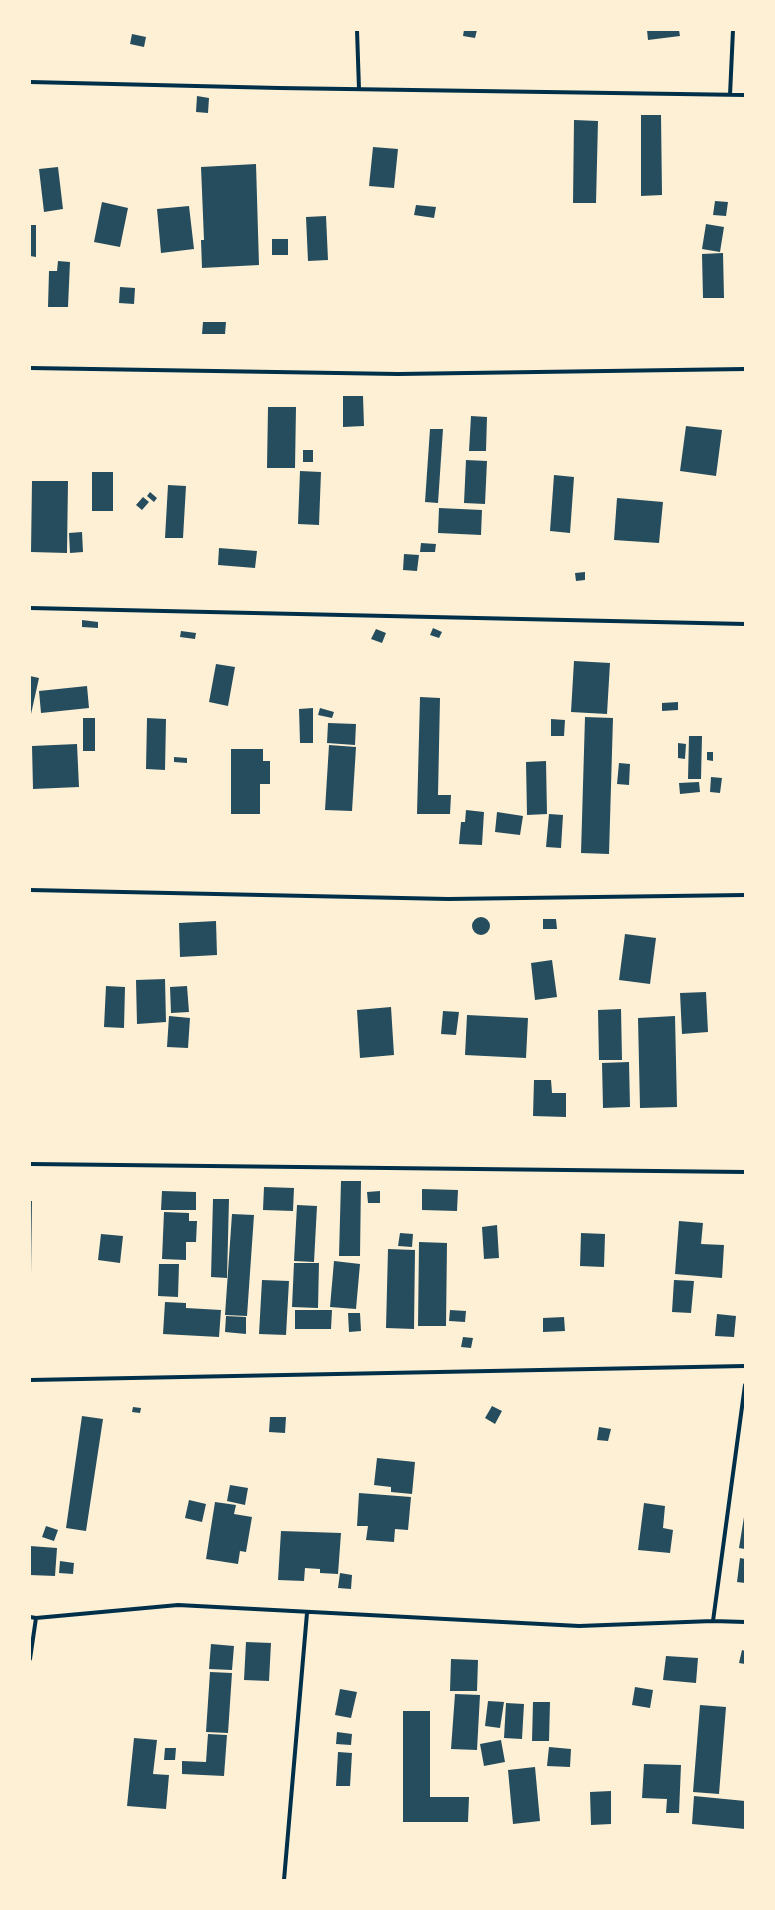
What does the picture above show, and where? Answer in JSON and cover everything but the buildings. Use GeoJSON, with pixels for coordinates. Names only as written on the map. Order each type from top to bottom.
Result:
{"type":"FeatureCollection","features":[{"type":"Feature","properties":{"kind":"street"},"geometry":{"type":"LineString","coordinates":[[357,30],[359,90]]}},
{"type":"Feature","properties":{"kind":"street"},"geometry":{"type":"LineString","coordinates":[[730,95],[733,30]]}},
{"type":"Feature","properties":{"kind":"street"},"geometry":{"type":"LineString","coordinates":[[30,82],[359,90],[745,95]]}},
{"type":"Feature","properties":{"kind":"street"},"geometry":{"type":"LineString","coordinates":[[30,368],[398,374],[745,370]]}},
{"type":"Feature","properties":{"kind":"street"},"geometry":{"type":"LineString","coordinates":[[30,608],[745,624]]}},
{"type":"Feature","properties":{"kind":"street"},"geometry":{"type":"LineString","coordinates":[[30,890],[448,899],[745,895]]}},
{"type":"Feature","properties":{"kind":"street"},"geometry":{"type":"LineString","coordinates":[[30,1164],[745,1172]]}},
{"type":"Feature","properties":{"kind":"street"},"geometry":{"type":"LineString","coordinates":[[30,1380],[745,1366]]}},
{"type":"Feature","properties":{"kind":"street"},"geometry":{"type":"LineString","coordinates":[[713,1621],[745,1385]]}},
{"type":"Feature","properties":{"kind":"street"},"geometry":{"type":"LineString","coordinates":[[30,1617],[36,1618],[178,1605],[579,1626],[713,1621],[745,1622]]}},
{"type":"Feature","properties":{"kind":"street"},"geometry":{"type":"LineString","coordinates":[[284,1880],[307,1612]]}},
{"type":"Feature","properties":{"kind":"street"},"geometry":{"type":"LineString","coordinates":[[30,1659],[36,1618]]}}]}
